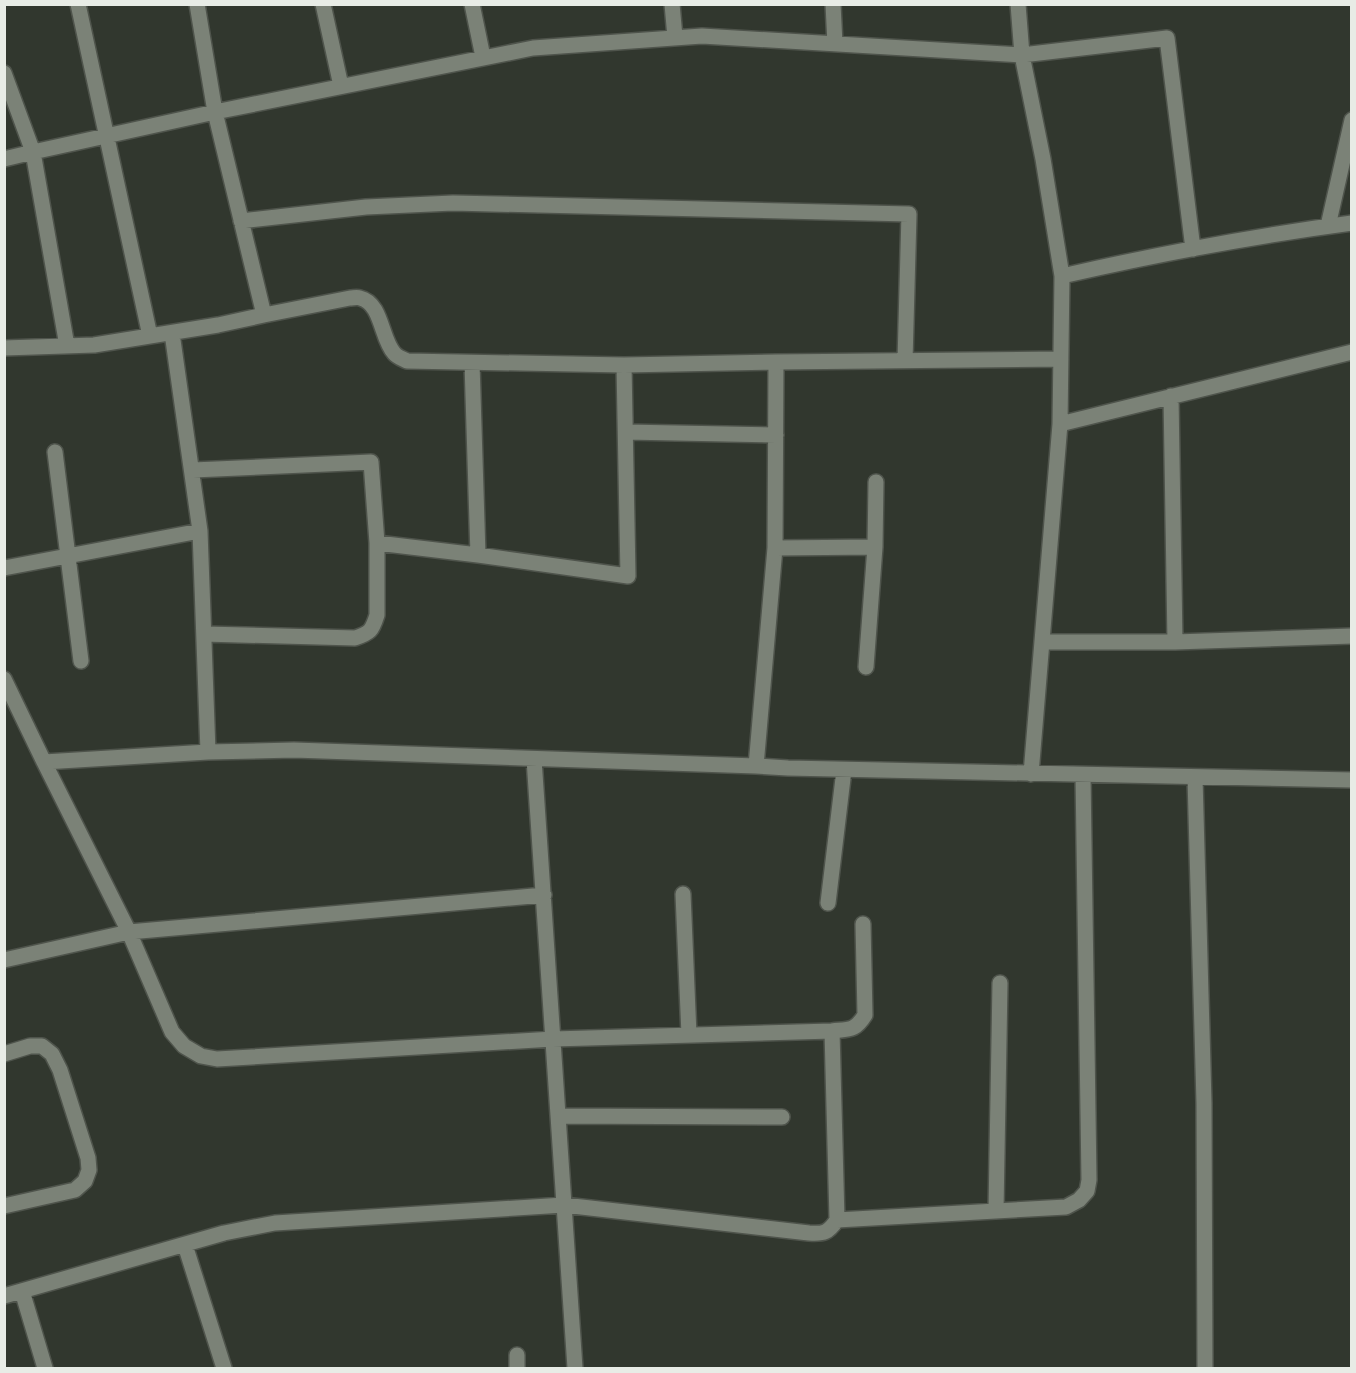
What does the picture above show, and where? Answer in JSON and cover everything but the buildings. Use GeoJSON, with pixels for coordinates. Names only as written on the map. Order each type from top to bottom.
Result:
{"type":"FeatureCollection","features":[{"type":"Feature","properties":{"kind":"street"},"geometry":{"type":"LineString","coordinates":[[78,4],[150,336]]}},
{"type":"Feature","properties":{"kind":"street"},"geometry":{"type":"LineString","coordinates":[[197,4],[215,112],[264,315]]}},
{"type":"Feature","properties":{"kind":"street"},"geometry":{"type":"LineString","coordinates":[[323,4],[341,86]]}},
{"type":"Feature","properties":{"kind":"street"},"geometry":{"type":"LineString","coordinates":[[472,4],[483,57]]}},
{"type":"Feature","properties":{"kind":"street"},"geometry":{"type":"LineString","coordinates":[[672,4],[675,37]]}},
{"type":"Feature","properties":{"kind":"street"},"geometry":{"type":"LineString","coordinates":[[833,4],[835,44]]}},
{"type":"Feature","properties":{"kind":"street"},"geometry":{"type":"LineString","coordinates":[[1018,4],[1022,55],[1043,159],[1062,276],[1060,424],[1031,774]]}},
{"type":"Feature","properties":{"kind":"street"},"geometry":{"type":"LineString","coordinates":[[4,159],[215,112],[532,48],[702,36],[1022,55],[1167,38],[1193,249]]}},
{"type":"Feature","properties":{"kind":"street"},"geometry":{"type":"LineString","coordinates":[[4,73],[33,152],[67,346]]}},
{"type":"Feature","properties":{"kind":"street"},"geometry":{"type":"LineString","coordinates":[[1328,226],[1352,120]]}},
{"type":"Feature","properties":{"kind":"street"},"geometry":{"type":"LineString","coordinates":[[241,221],[366,207],[453,203],[909,214],[904,361]]}},
{"type":"Feature","properties":{"kind":"street"},"geometry":{"type":"LineString","coordinates":[[1062,276],[1193,249],[1352,223]]}},
{"type":"Feature","properties":{"kind":"street"},"geometry":{"type":"LineString","coordinates":[[4,348],[94,345],[218,325],[350,298],[360,298],[370,304],[379,316],[386,339],[395,354],[407,361],[624,365],[1061,359]]}},
{"type":"Feature","properties":{"kind":"street"},"geometry":{"type":"LineString","coordinates":[[172,333],[200,531],[208,752]]}},
{"type":"Feature","properties":{"kind":"street"},"geometry":{"type":"LineString","coordinates":[[1060,424],[1352,352]]}},
{"type":"Feature","properties":{"kind":"street"},"geometry":{"type":"LineString","coordinates":[[756,766],[775,548],[776,362]]}},
{"type":"Feature","properties":{"kind":"street"},"geometry":{"type":"LineString","coordinates":[[472,363],[478,555]]}},
{"type":"Feature","properties":{"kind":"street"},"geometry":{"type":"LineString","coordinates":[[377,543],[628,576],[624,365]]}},
{"type":"Feature","properties":{"kind":"street"},"geometry":{"type":"LineString","coordinates":[[1171,396],[1175,642]]}},
{"type":"Feature","properties":{"kind":"street"},"geometry":{"type":"LineString","coordinates":[[626,432],[776,435]]}},
{"type":"Feature","properties":{"kind":"street"},"geometry":{"type":"LineString","coordinates":[[55,452],[81,661]]}},
{"type":"Feature","properties":{"kind":"street"},"geometry":{"type":"LineString","coordinates":[[193,470],[371,462],[377,543],[377,615],[374,626],[368,633],[354,638],[204,634]]}},
{"type":"Feature","properties":{"kind":"street"},"geometry":{"type":"LineString","coordinates":[[866,667],[875,547],[876,482]]}},
{"type":"Feature","properties":{"kind":"street"},"geometry":{"type":"LineString","coordinates":[[4,568],[200,531]]}},
{"type":"Feature","properties":{"kind":"street"},"geometry":{"type":"LineString","coordinates":[[775,548],[875,547]]}},
{"type":"Feature","properties":{"kind":"street"},"geometry":{"type":"LineString","coordinates":[[1042,642],[1175,642],[1352,636]]}},
{"type":"Feature","properties":{"kind":"street"},"geometry":{"type":"LineString","coordinates":[[4,679],[129,932],[172,1032],[184,1047],[201,1056],[218,1059],[553,1039],[850,1029],[859,1024],[865,1015],[863,924]]}},
{"type":"Feature","properties":{"kind":"street"},"geometry":{"type":"LineString","coordinates":[[44,762],[208,752],[294,750],[844,770],[1352,780]]}},
{"type":"Feature","properties":{"kind":"street"},"geometry":{"type":"LineString","coordinates":[[534,759],[575,1368]]}},
{"type":"Feature","properties":{"kind":"street"},"geometry":{"type":"LineString","coordinates":[[828,903],[844,770]]}},
{"type":"Feature","properties":{"kind":"street"},"geometry":{"type":"LineString","coordinates":[[837,1220],[1066,1207],[1079,1200],[1087,1191],[1089,1180],[1083,776]]}},
{"type":"Feature","properties":{"kind":"street"},"geometry":{"type":"LineString","coordinates":[[1195,778],[1204,1103],[1204,1368]]}},
{"type":"Feature","properties":{"kind":"street"},"geometry":{"type":"LineString","coordinates":[[683,894],[689,1035]]}},
{"type":"Feature","properties":{"kind":"street"},"geometry":{"type":"LineString","coordinates":[[4,960],[129,932],[544,895]]}},
{"type":"Feature","properties":{"kind":"street"},"geometry":{"type":"LineString","coordinates":[[996,1211],[1000,983]]}},
{"type":"Feature","properties":{"kind":"street"},"geometry":{"type":"LineString","coordinates":[[4,1296],[224,1233],[275,1224],[564,1205],[822,1234],[830,1230],[837,1220],[832,1031]]}},
{"type":"Feature","properties":{"kind":"street"},"geometry":{"type":"LineString","coordinates":[[4,1054],[30,1046],[42,1046],[52,1054],[60,1070],[88,1158],[89,1170],[85,1181],[75,1190],[4,1206]]}},
{"type":"Feature","properties":{"kind":"street"},"geometry":{"type":"LineString","coordinates":[[558,1116],[782,1117]]}},
{"type":"Feature","properties":{"kind":"street"},"geometry":{"type":"LineString","coordinates":[[185,1245],[224,1368]]}},
{"type":"Feature","properties":{"kind":"street"},"geometry":{"type":"LineString","coordinates":[[22,1291],[45,1368]]}}]}
